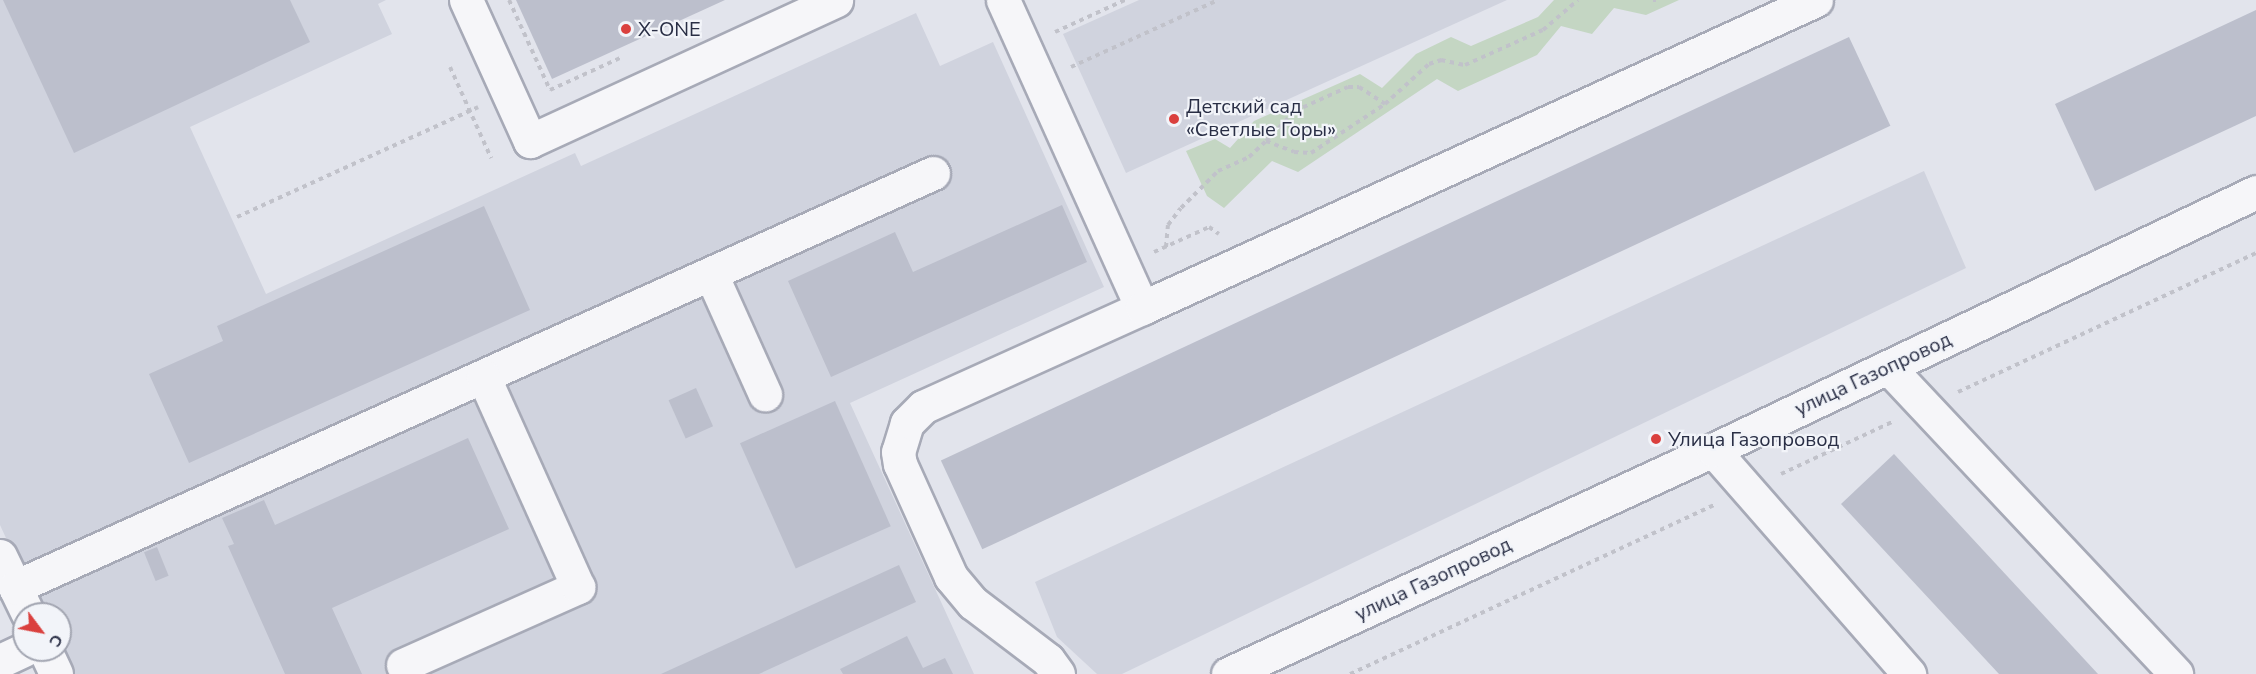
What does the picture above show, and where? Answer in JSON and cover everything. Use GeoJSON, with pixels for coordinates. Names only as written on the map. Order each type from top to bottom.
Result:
{"type":"FeatureCollection","features":[{"type":"Feature","properties":{"kind":"street"},"geometry":{"type":"LineString","coordinates":[[466,0],[530,141],[836,0]]}},
{"type":"Feature","properties":{"kind":"street"},"geometry":{"type":"LineString","coordinates":[[1003,0],[1142,308]]}},
{"type":"Feature","properties":{"kind":"street"},"geometry":{"type":"LineString","coordinates":[[1058,674],[1048,660],[973,603],[951,577],[900,464],[899,444],[907,423],[923,407],[1816,0]]}},
{"type":"Feature","properties":{"kind":"street"},"geometry":{"type":"LineString","coordinates":[[0,556],[21,600],[483,376],[933,173]]}},
{"type":"Feature","properties":{"kind":"street","name":"улица Газопровод"},"geometry":{"type":"LineString","coordinates":[[1228,674],[1713,450],[2256,192]]}},
{"type":"Feature","properties":{"kind":"street"},"geometry":{"type":"LineString","coordinates":[[711,274],[765,394]]}},
{"type":"Feature","properties":{"kind":"street"},"geometry":{"type":"LineString","coordinates":[[1888,367],[2176,674]]}},
{"type":"Feature","properties":{"kind":"street"},"geometry":{"type":"LineString","coordinates":[[403,665],[578,586],[483,376]]}},
{"type":"Feature","properties":{"kind":"street"},"geometry":{"type":"LineString","coordinates":[[1713,450],[1909,674]]}},
{"type":"Feature","properties":{"kind":"path"},"geometry":{"type":"LineString","coordinates":[[509,0],[550,90],[624,56]]}},
{"type":"Feature","properties":{"kind":"path"},"geometry":{"type":"LineString","coordinates":[[1052,33],[1125,0]]}},
{"type":"Feature","properties":{"kind":"path"},"geometry":{"type":"LineString","coordinates":[[1076,64],[1218,0]]}},
{"type":"Feature","properties":{"kind":"path"},"geometry":{"type":"LineString","coordinates":[[1266,141],[1294,152],[1311,153],[1384,104],[1429,64],[1440,60],[1465,65],[1543,30],[1578,0]]}},
{"type":"Feature","properties":{"kind":"path"},"geometry":{"type":"LineString","coordinates":[[450,67],[491,158]]}},
{"type":"Feature","properties":{"kind":"path"},"geometry":{"type":"LineString","coordinates":[[1166,247],[1168,225],[1181,208],[1218,171],[1249,157],[1295,111],[1348,87],[1359,87],[1384,104]]}},
{"type":"Feature","properties":{"kind":"path"},"geometry":{"type":"LineString","coordinates":[[237,217],[470,111],[485,105],[499,113],[514,106]]}},
{"type":"Feature","properties":{"kind":"path"},"geometry":{"type":"LineString","coordinates":[[1124,266],[1212,227],[1233,266]]}},
{"type":"Feature","properties":{"kind":"path"},"geometry":{"type":"LineString","coordinates":[[1350,674],[2256,253]]}},
{"type":"Feature","properties":{"kind":"shaded area"},"geometry":{"type":"Polygon","coordinates":[[[0,0],[386,0],[378,4],[392,34],[190,127],[266,294],[575,153],[581,166],[916,13],[940,66],[993,42],[1104,287],[850,403],[974,674],[68,674],[64,662],[72,662],[72,602],[35,602],[0,525],[0,0]]]}},
{"type":"Feature","properties":{"kind":"shaded area","name":"Детский сад «Светлые Горы»"},"geometry":{"type":"Polygon","coordinates":[[[1139,0],[1507,0],[1126,173],[1063,34],[1139,0]]]}},
{"type":"Feature","properties":{"kind":"shaded area"},"geometry":{"type":"Polygon","coordinates":[[[1924,171],[1966,268],[1122,674],[1097,674],[1057,637],[1035,582],[1924,171]]]}},
{"type":"Feature","properties":{"kind":"green space"},"geometry":{"type":"Polygon","coordinates":[[[1554,0],[1679,0],[1646,15],[1614,8],[1592,34],[1561,26],[1537,55],[1458,91],[1437,79],[1298,172],[1272,161],[1224,208],[1207,196],[1186,151],[1215,139],[1230,148],[1254,121],[1360,74],[1382,88],[1416,54],[1451,37],[1471,46],[1538,17],[1554,0]]]}},
{"type":"Feature","properties":{"kind":"building"},"geometry":{"type":"Polygon","coordinates":[[[3,0],[290,0],[310,42],[74,153],[3,0]]]}},
{"type":"Feature","properties":{"kind":"building"},"geometry":{"type":"Polygon","coordinates":[[[516,0],[725,0],[552,79],[516,0]]]}},
{"type":"Feature","properties":{"kind":"building"},"geometry":{"type":"Polygon","coordinates":[[[2256,10],[2256,116],[2095,191],[2055,104],[2256,10]]]}},
{"type":"Feature","properties":{"kind":"building"},"geometry":{"type":"Polygon","coordinates":[[[1849,37],[1890,126],[982,549],[941,460],[1849,37]]]}},
{"type":"Feature","properties":{"kind":"building"},"geometry":{"type":"Polygon","coordinates":[[[1062,205],[1087,262],[831,377],[788,281],[895,232],[913,272],[1062,205]]]}},
{"type":"Feature","properties":{"kind":"building"},"geometry":{"type":"Polygon","coordinates":[[[484,206],[530,310],[189,463],[149,374],[223,341],[217,326],[484,206]]]}},
{"type":"Feature","properties":{"kind":"building"},"geometry":{"type":"Polygon","coordinates":[[[696,388],[713,426],[686,439],[669,400],[696,388]]]}},
{"type":"Feature","properties":{"kind":"building"},"geometry":{"type":"Polygon","coordinates":[[[835,401],[891,526],[796,568],[740,443],[835,401]]]}},
{"type":"Feature","properties":{"kind":"building"},"geometry":{"type":"Polygon","coordinates":[[[468,438],[509,529],[332,608],[362,674],[285,674],[228,546],[234,544],[222,518],[264,500],[275,525],[468,438]]]}},
{"type":"Feature","properties":{"kind":"building"},"geometry":{"type":"Polygon","coordinates":[[[1894,454],[2098,674],[1999,674],[1841,504],[1894,454]]]}},
{"type":"Feature","properties":{"kind":"building"},"geometry":{"type":"Polygon","coordinates":[[[157,547],[169,576],[156,581],[144,552],[157,547]]]}},
{"type":"Feature","properties":{"kind":"building"},"geometry":{"type":"Polygon","coordinates":[[[899,565],[916,602],[759,674],[661,674],[899,565]]]}},
{"type":"Feature","properties":{"kind":"building"},"geometry":{"type":"Polygon","coordinates":[[[907,636],[923,668],[945,658],[953,674],[843,674],[840,669],[907,636]]]}},
{"type":"Feature","properties":{"kind":"place","name":"X-ONE"},"geometry":{"type":"Point","coordinates":[626,29]}},
{"type":"Feature","properties":{"kind":"place","name":"Детский сад «Светлые Горы»"},"geometry":{"type":"Point","coordinates":[1174,119]}},
{"type":"Feature","properties":{"kind":"place","name":"Улица Газопровод"},"geometry":{"type":"Point","coordinates":[1656,439]}}]}
